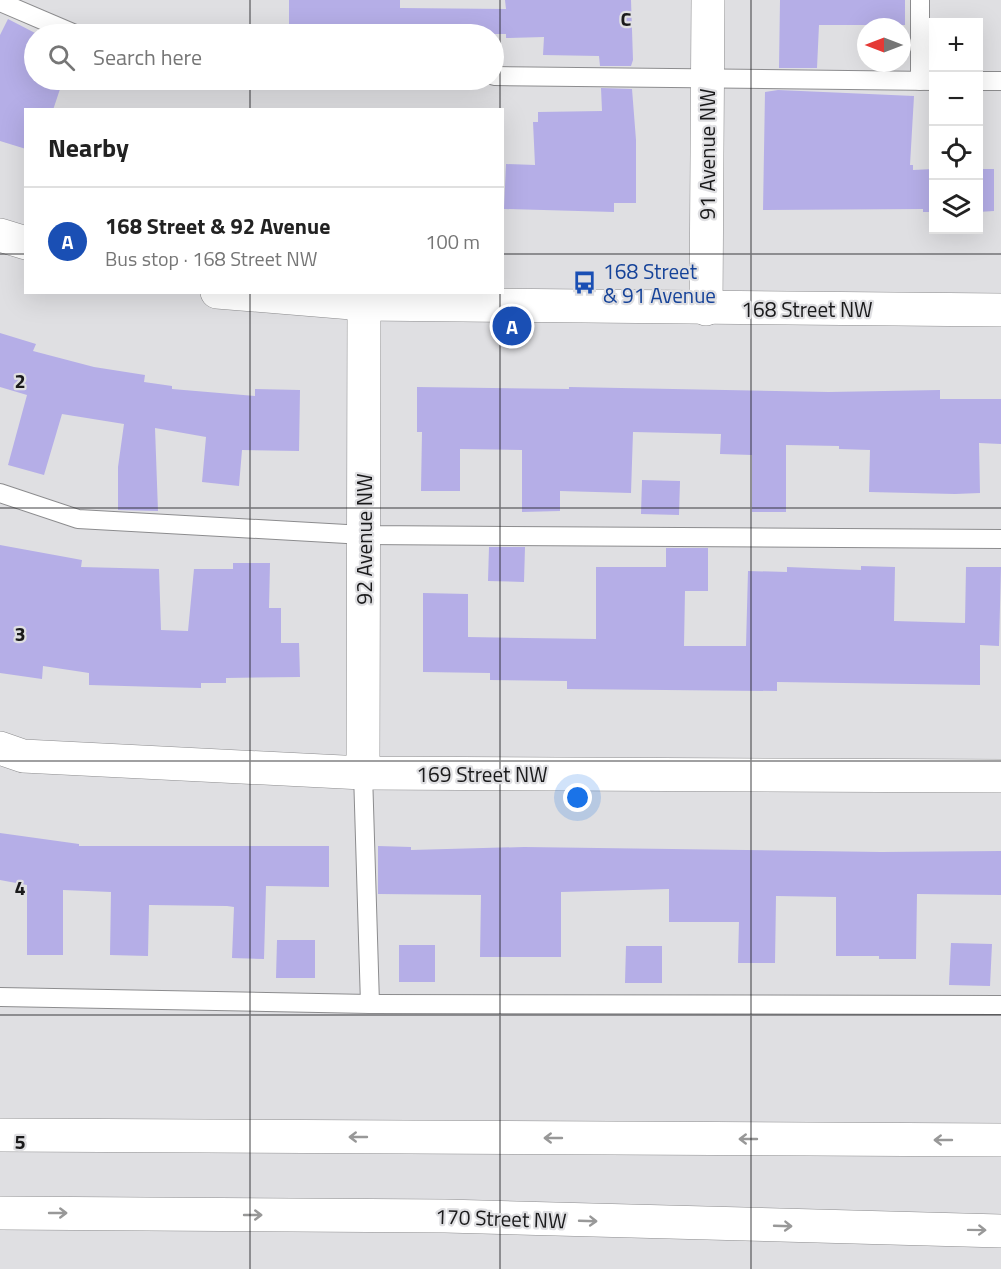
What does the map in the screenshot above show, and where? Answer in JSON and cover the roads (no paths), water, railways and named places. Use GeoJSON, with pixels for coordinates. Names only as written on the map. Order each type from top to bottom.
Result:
{"type":"FeatureCollection","features":[{"type":"Feature","properties":{"kind":"street","name":"91 Avenue NW"},"geometry":{"type":"LineString","coordinates":[[706,309],[708,0]]}},
{"type":"Feature","properties":{"kind":"street"},"geometry":{"type":"LineString","coordinates":[[0,235],[24,242]]}},
{"type":"Feature","properties":{"kind":"street","name":"168 Street NW"},"geometry":{"type":"LineString","coordinates":[[242,294],[364,304],[1001,310]]}},
{"type":"Feature","properties":{"kind":"street","name":"92 Avenue NW"},"geometry":{"type":"LineString","coordinates":[[363,773],[364,304]]}},
{"type":"Feature","properties":{"kind":"street","name":"169 Street NW"},"geometry":{"type":"LineString","coordinates":[[0,748],[23,756],[363,773],[1001,776]]}},
{"type":"Feature","properties":{"kind":"street"},"geometry":{"type":"LineString","coordinates":[[0,1135],[1001,1140]]}},
{"type":"Feature","properties":{"kind":"street","name":"170 Street NW"},"geometry":{"type":"LineString","coordinates":[[0,1213],[445,1216],[1001,1230]]}},
{"type":"Feature","properties":{"kind":"lane"},"geometry":{"type":"LineString","coordinates":[[504,76],[927,81],[921,0]]}},
{"type":"Feature","properties":{"kind":"lane"},"geometry":{"type":"LineString","coordinates":[[0,2],[52,24]]}},
{"type":"Feature","properties":{"kind":"lane"},"geometry":{"type":"LineString","coordinates":[[983,81],[1001,81]]}},
{"type":"Feature","properties":{"kind":"lane"},"geometry":{"type":"LineString","coordinates":[[0,493],[78,519],[364,535],[1001,538]]}},
{"type":"Feature","properties":{"kind":"lane"},"geometry":{"type":"LineString","coordinates":[[363,773],[370,1004]]}},
{"type":"Feature","properties":{"kind":"lane"},"geometry":{"type":"LineString","coordinates":[[0,997],[370,1004],[1001,1005]]}},
{"type":"Feature","properties":{"kind":"place","name":"168 Street & 91 Avenue"},"geometry":{"type":"Point","coordinates":[585,283]}},
{"type":"Feature","properties":{"kind":"place","name":"168 Street & 92 Avenue"},"geometry":{"type":"Point","coordinates":[512,326]}}]}
